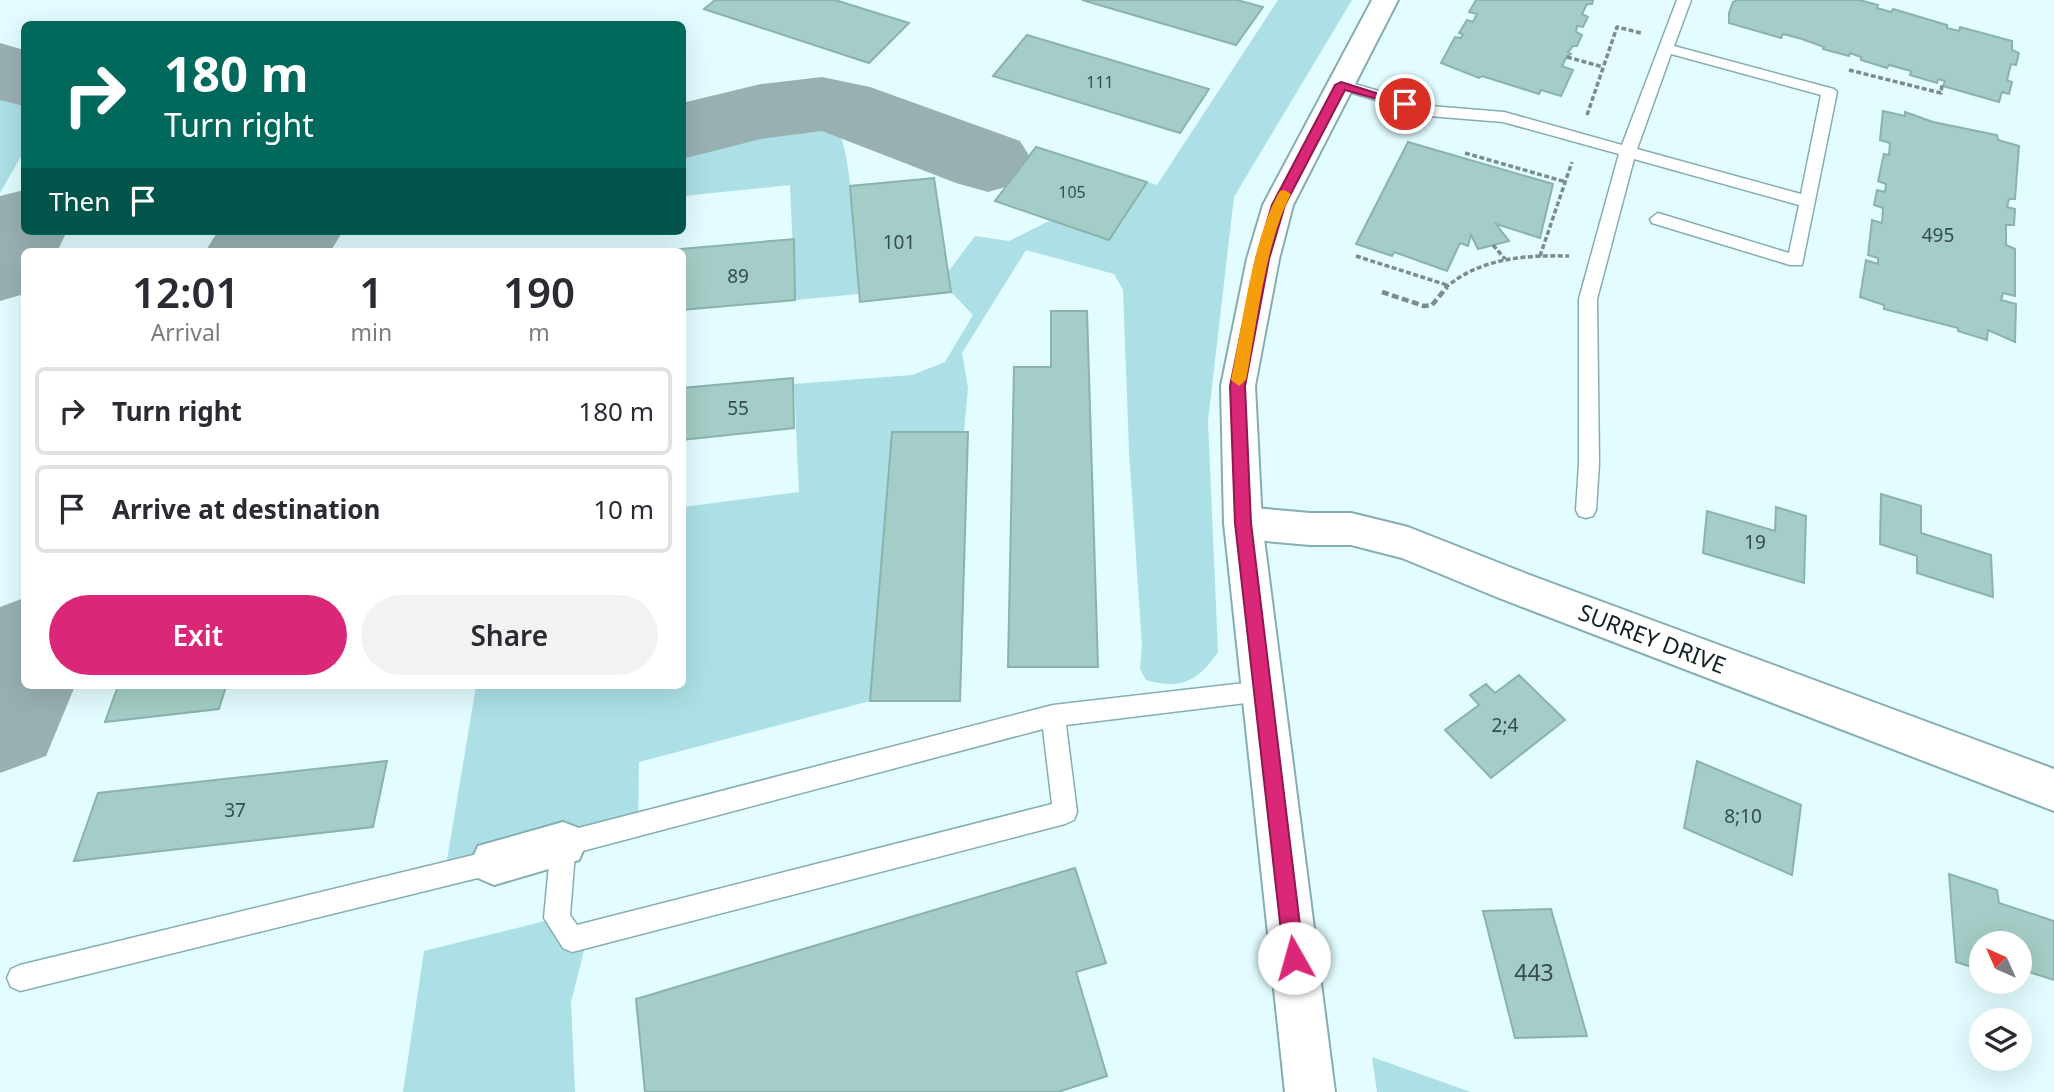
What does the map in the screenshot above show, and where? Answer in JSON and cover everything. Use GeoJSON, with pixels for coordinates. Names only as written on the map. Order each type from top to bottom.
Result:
{"type":"FeatureCollection","features":[{"type":"Feature","properties":{"kind":"main road"},"geometry":{"type":"LineString","coordinates":[[1310,1092],[1243,523],[1237,386],[1263,259],[1278,205],[1385,0]]}},
{"type":"Feature","properties":{"kind":"main road","name":"SURREY DRIVE"},"geometry":{"type":"LineString","coordinates":[[1243,523],[1310,529],[1352,528],[1408,543],[1538,596],[2054,790]]}},
{"type":"Feature","properties":{"kind":"main road"},"geometry":{"type":"LineString","coordinates":[[494,862],[563,844]]}},
{"type":"Feature","properties":{"kind":"lane"},"geometry":{"type":"LineString","coordinates":[[1586,510],[1589,464],[1588,299],[1628,151],[1684,0]]}},
{"type":"Feature","properties":{"kind":"lane"},"geometry":{"type":"LineString","coordinates":[[1658,219],[1796,261],[1805,201],[1829,92],[1666,48]]}},
{"type":"Feature","properties":{"kind":"lane"},"geometry":{"type":"LineString","coordinates":[[1341,85],[1429,111],[1504,117],[1805,201]]}},
{"type":"Feature","properties":{"kind":"lane"},"geometry":{"type":"LineString","coordinates":[[1053,716],[1065,812],[572,939],[557,918],[563,844],[1053,716],[1262,691]]}},
{"type":"Feature","properties":{"kind":"lane"},"geometry":{"type":"LineString","coordinates":[[20,978],[494,862]]}},
{"type":"Feature","properties":{"kind":"path"},"geometry":{"type":"LineString","coordinates":[[1584,123],[1617,27],[1645,34]]}},
{"type":"Feature","properties":{"kind":"path"},"geometry":{"type":"LineString","coordinates":[[1567,57],[1603,66]]}},
{"type":"Feature","properties":{"kind":"path"},"geometry":{"type":"LineString","coordinates":[[1465,153],[1566,182]]}},
{"type":"Feature","properties":{"kind":"path"},"geometry":{"type":"LineString","coordinates":[[1540,256],[1572,159]]}},
{"type":"Feature","properties":{"kind":"path"},"geometry":{"type":"LineString","coordinates":[[1493,245],[1505,259]]}},
{"type":"Feature","properties":{"kind":"path"},"geometry":{"type":"LineString","coordinates":[[1356,256],[1448,285]]}},
{"type":"Feature","properties":{"kind":"path"},"geometry":{"type":"LineString","coordinates":[[1382,292],[1424,306],[1432,305],[1448,285],[1483,265],[1505,259],[1570,256]]}},
{"type":"Feature","properties":{"kind":"shaded area"},"geometry":{"type":"Polygon","coordinates":[[[1278,0],[1352,0],[1234,197],[1208,421],[1218,652],[1203,670],[1188,681],[1170,684],[1146,680],[1140,669],[1142,646],[1129,451],[1123,290],[1114,274],[1026,250],[962,353],[968,388],[964,432],[892,433],[870,701],[639,762],[638,825],[563,844],[447,860],[476,689],[686,689],[686,507],[799,492],[794,384],[912,375],[945,362],[973,315],[951,292],[948,272],[975,236],[1009,241],[1051,220],[1109,239],[1147,182],[1157,185],[1278,0]]]}},
{"type":"Feature","properties":{"kind":"shaded area"},"geometry":{"type":"Polygon","coordinates":[[[0,96],[21,103],[21,156],[0,193],[0,96]]]}},
{"type":"Feature","properties":{"kind":"shaded area"},"geometry":{"type":"Polygon","coordinates":[[[814,121],[836,130],[843,143],[847,161],[859,294],[795,300],[790,185],[686,196],[686,149],[814,121]]]}},
{"type":"Feature","properties":{"kind":"shaded area"},"geometry":{"type":"Polygon","coordinates":[[[557,918],[588,935],[571,1002],[575,1092],[403,1092],[424,951],[557,918]]]}},
{"type":"Feature","properties":{"kind":"shaded area"},"geometry":{"type":"Polygon","coordinates":[[[1372,1057],[1471,1092],[1377,1092],[1372,1057]]]}},
{"type":"Feature","properties":{"kind":"building"},"geometry":{"type":"Polygon","coordinates":[[[715,0],[835,0],[909,23],[869,63],[704,9],[715,0]]]}},
{"type":"Feature","properties":{"kind":"building"},"geometry":{"type":"Polygon","coordinates":[[[1082,0],[1237,0],[1263,7],[1236,45],[1082,0]]]}},
{"type":"Feature","properties":{"kind":"building"},"geometry":{"type":"Polygon","coordinates":[[[1476,0],[1593,0],[1592,4],[1587,4],[1582,14],[1588,17],[1583,27],[1577,26],[1576,32],[1582,35],[1577,46],[1573,46],[1568,52],[1571,54],[1562,66],[1573,70],[1561,96],[1541,90],[1539,94],[1482,76],[1479,78],[1441,63],[1455,37],[1461,38],[1463,34],[1459,33],[1467,20],[1473,22],[1477,14],[1469,12],[1476,0]]]}},
{"type":"Feature","properties":{"kind":"building"},"geometry":{"type":"Polygon","coordinates":[[[1859,0],[1891,12],[1893,9],[1947,25],[1947,28],[1959,31],[1960,27],[2012,41],[2012,50],[2019,53],[2016,65],[2011,64],[2007,80],[2012,82],[2009,94],[2002,92],[1999,102],[1943,86],[1945,81],[1938,79],[1937,83],[1910,75],[1911,71],[1889,65],[1887,68],[1861,60],[1861,57],[1850,53],[1849,56],[1823,49],[1824,47],[1802,39],[1783,34],[1781,38],[1729,23],[1733,2],[1859,0]]]}},
{"type":"Feature","properties":{"kind":"building"},"geometry":{"type":"Polygon","coordinates":[[[1027,35],[1209,89],[1180,133],[993,76],[1027,35]]]}},
{"type":"Feature","properties":{"kind":"building"},"geometry":{"type":"Polygon","coordinates":[[[1883,111],[1905,116],[1905,112],[1933,122],[1997,135],[1998,140],[2019,146],[2015,199],[2009,199],[2007,207],[2015,209],[2014,225],[2006,225],[2006,245],[2015,249],[2015,296],[2003,293],[2001,300],[2016,304],[2015,342],[1988,330],[1987,340],[1958,331],[1958,328],[1884,309],[1884,305],[1860,297],[1866,260],[1878,264],[1878,258],[1868,255],[1872,220],[1882,223],[1883,208],[1874,205],[1877,190],[1885,192],[1886,184],[1878,181],[1884,154],[1889,155],[1890,143],[1880,140],[1883,111]]]}},
{"type":"Feature","properties":{"kind":"building"},"geometry":{"type":"Polygon","coordinates":[[[1408,142],[1553,184],[1540,238],[1496,224],[1509,241],[1478,249],[1471,235],[1468,246],[1460,243],[1447,271],[1394,252],[1392,256],[1356,244],[1408,142]]]}},
{"type":"Feature","properties":{"kind":"building"},"geometry":{"type":"Polygon","coordinates":[[[1036,147],[1147,182],[1109,240],[995,201],[1036,147]]]}},
{"type":"Feature","properties":{"kind":"building"},"geometry":{"type":"Polygon","coordinates":[[[934,178],[951,292],[860,302],[850,186],[934,178]]]}},
{"type":"Feature","properties":{"kind":"building"},"geometry":{"type":"Polygon","coordinates":[[[794,239],[795,300],[686,310],[686,248],[794,239]]]}},
{"type":"Feature","properties":{"kind":"building"},"geometry":{"type":"Polygon","coordinates":[[[1051,311],[1087,311],[1098,667],[1008,667],[1014,367],[1051,367],[1051,311]]]}},
{"type":"Feature","properties":{"kind":"building"},"geometry":{"type":"Polygon","coordinates":[[[793,378],[794,428],[686,440],[686,388],[793,378]]]}},
{"type":"Feature","properties":{"kind":"building"},"geometry":{"type":"Polygon","coordinates":[[[892,432],[968,432],[960,701],[870,701],[892,432]]]}},
{"type":"Feature","properties":{"kind":"building"},"geometry":{"type":"Polygon","coordinates":[[[1881,494],[1921,506],[1921,533],[1991,555],[1993,597],[1917,573],[1917,556],[1880,544],[1881,494]]]}},
{"type":"Feature","properties":{"kind":"building"},"geometry":{"type":"Polygon","coordinates":[[[1776,507],[1806,516],[1804,583],[1703,553],[1707,511],[1775,531],[1776,507]]]}},
{"type":"Feature","properties":{"kind":"building"},"geometry":{"type":"Polygon","coordinates":[[[1519,675],[1565,720],[1491,778],[1445,730],[1479,705],[1470,695],[1486,684],[1495,693],[1519,675]]]}},
{"type":"Feature","properties":{"kind":"building"},"geometry":{"type":"Polygon","coordinates":[[[117,689],[225,689],[219,709],[105,722],[117,689]]]}},
{"type":"Feature","properties":{"kind":"building"},"geometry":{"type":"Polygon","coordinates":[[[387,761],[373,827],[74,861],[98,793],[387,761]]]}},
{"type":"Feature","properties":{"kind":"building"},"geometry":{"type":"Polygon","coordinates":[[[1697,761],[1801,805],[1792,875],[1684,828],[1697,761]]]}},
{"type":"Feature","properties":{"kind":"building"},"geometry":{"type":"Polygon","coordinates":[[[1075,868],[1106,963],[1076,972],[1107,1076],[1058,1092],[645,1092],[636,999],[1075,868]]]}},
{"type":"Feature","properties":{"kind":"building"},"geometry":{"type":"Polygon","coordinates":[[[1949,874],[1997,890],[1999,903],[2054,921],[2054,980],[2032,973],[2032,931],[1969,931],[1969,966],[1956,962],[1949,874]]]}},
{"type":"Feature","properties":{"kind":"building"},"geometry":{"type":"Polygon","coordinates":[[[1551,909],[1587,1036],[1515,1038],[1483,911],[1551,909]]]}},
{"type":"Feature","properties":{"kind":"taxiway"},"geometry":{"type":"LineString","coordinates":[[0,69],[21,79]]}},
{"type":"Feature","properties":{"kind":"taxiway"},"geometry":{"type":"LineString","coordinates":[[686,130],[761,111],[822,104],[839,106],[988,162]]}},
{"type":"Feature","properties":{"kind":"taxiway"},"geometry":{"type":"LineString","coordinates":[[0,267],[21,228]]}},
{"type":"Feature","properties":{"kind":"taxiway"},"geometry":{"type":"LineString","coordinates":[[262,248],[287,235]]}},
{"type":"Feature","properties":{"kind":"taxiway"},"geometry":{"type":"LineString","coordinates":[[0,714],[21,662]]}},
{"type":"Feature","properties":{"kind":"slow traffic"},"geometry":{"type":"LineString","coordinates":[[1239,380],[1263,259],[1278,205],[1284,194]]}},
{"type":"Feature","properties":{"kind":"route"},"geometry":{"type":"LineString","coordinates":[[1294,958],[1243,523],[1237,386],[1263,259],[1278,205],[1341,85],[1405,104]]}}]}
